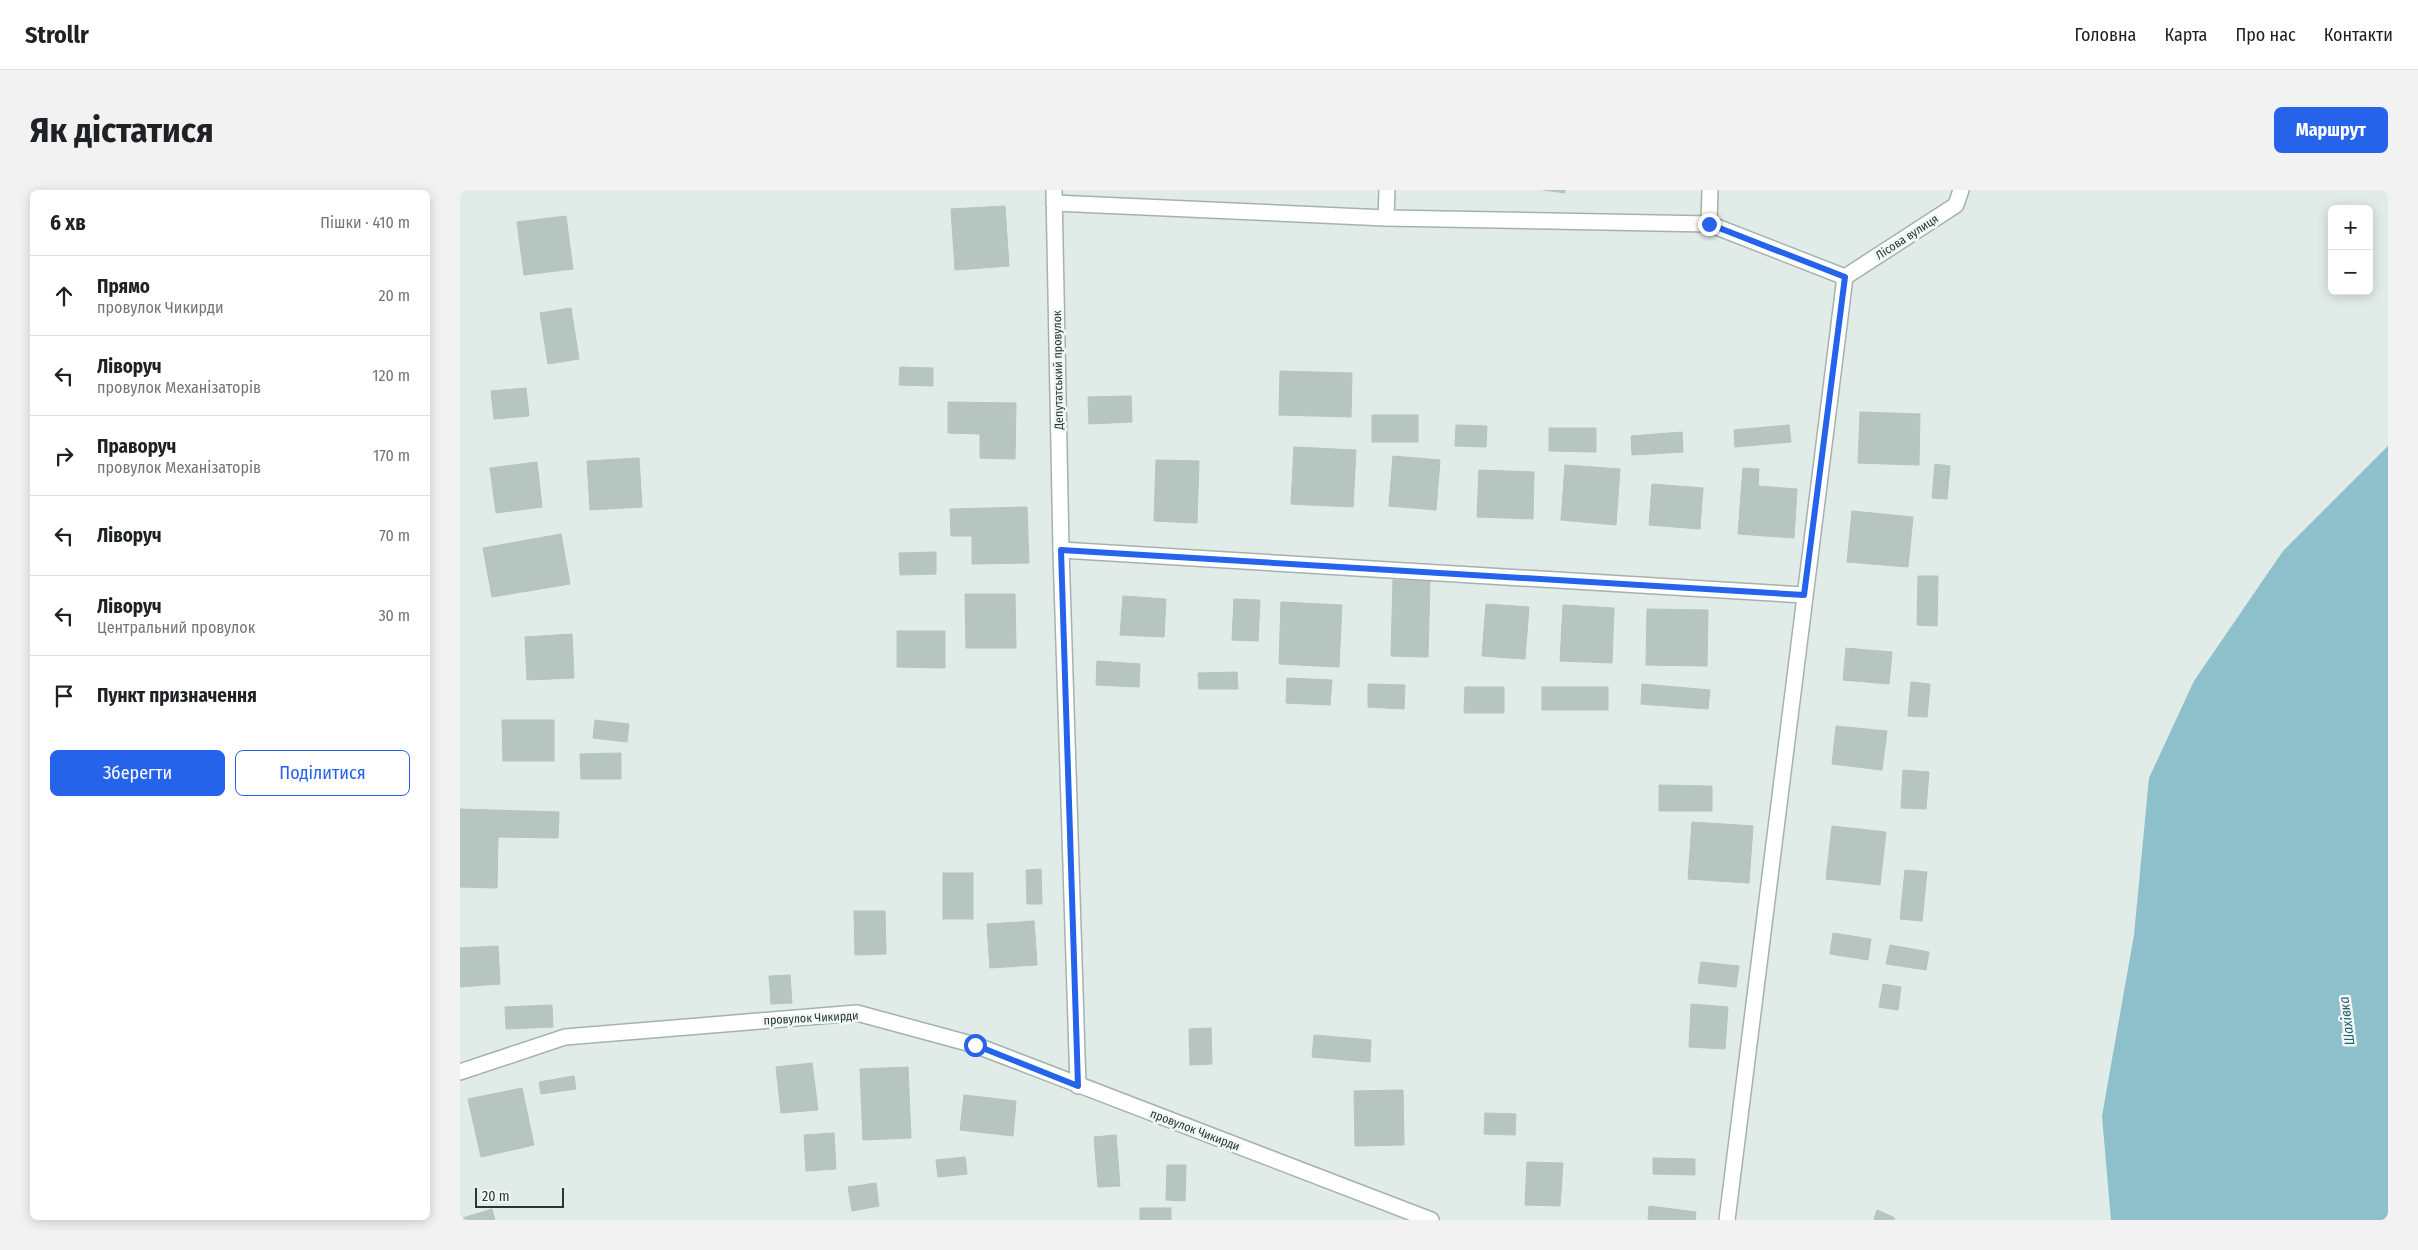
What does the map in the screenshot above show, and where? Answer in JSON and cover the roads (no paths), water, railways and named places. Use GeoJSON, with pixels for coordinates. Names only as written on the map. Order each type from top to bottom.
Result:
{"type":"FeatureCollection","features":[{"type":"Feature","properties":{"kind":"street"},"geometry":{"type":"LineString","coordinates":[[1386,218],[1387,190]]}},
{"type":"Feature","properties":{"kind":"street"},"geometry":{"type":"LineString","coordinates":[[1709,224],[1710,190]]}},
{"type":"Feature","properties":{"kind":"street","name":"Лісова вулиця"},"geometry":{"type":"LineString","coordinates":[[1845,277],[1956,205],[1961,190]]}},
{"type":"Feature","properties":{"kind":"street"},"geometry":{"type":"LineString","coordinates":[[1054,196],[1386,218],[1709,224],[1845,277],[1727,1220]]}},
{"type":"Feature","properties":{"kind":"street","name":"Депутатський провулок"},"geometry":{"type":"LineString","coordinates":[[1054,196],[1061,550],[1078,1086]]}},
{"type":"Feature","properties":{"kind":"street"},"geometry":{"type":"LineString","coordinates":[[1061,550],[1804,595]]}},
{"type":"Feature","properties":{"kind":"street","name":"провулок Чикирди"},"geometry":{"type":"LineString","coordinates":[[460,1072],[565,1036],[857,1013],[975,1045],[1431,1220]]}},
{"type":"Feature","properties":{"kind":"water","name":"Шахівка"},"geometry":{"type":"Polygon","coordinates":[[[2388,446],[2388,1220],[2111,1220],[2102,1116],[2134,935],[2149,778],[2194,681],[2283,551],[2388,446]]]}}]}
